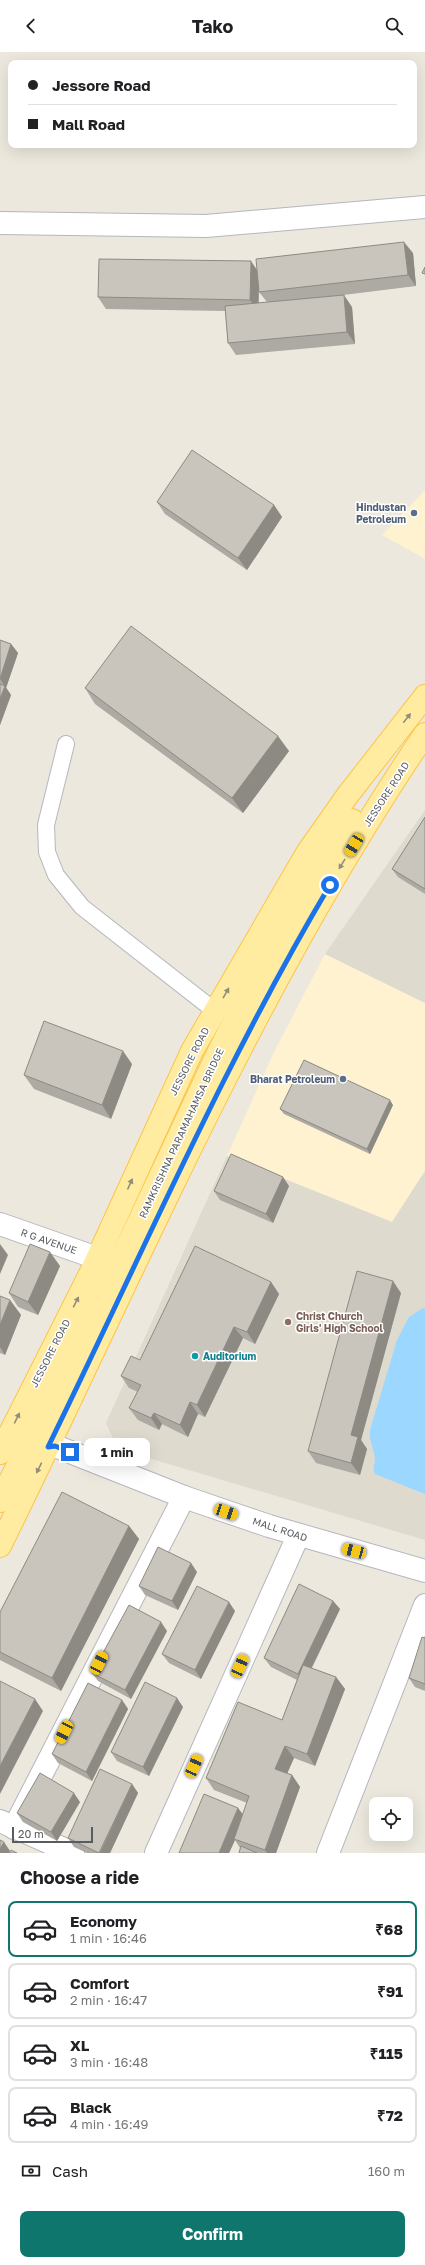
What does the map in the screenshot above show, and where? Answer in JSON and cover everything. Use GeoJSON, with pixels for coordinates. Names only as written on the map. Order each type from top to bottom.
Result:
{"type":"FeatureCollection","features":[{"type":"Feature","properties":{"kind":"main road","name":"JESSORE ROAD"},"geometry":{"type":"LineString","coordinates":[[0,1453],[97,1258],[192,1051],[307,853],[347,796],[425,696]]}},
{"type":"Feature","properties":{"kind":"main road"},"geometry":{"type":"LineString","coordinates":[[380,776],[389,741]]}},
{"type":"Feature","properties":{"kind":"main road","name":"JESSORE ROAD"},"geometry":{"type":"LineString","coordinates":[[0,1546],[171,1189],[274,983],[369,818],[420,741]]}},
{"type":"Feature","properties":{"kind":"main road"},"geometry":{"type":"LineString","coordinates":[[380,776],[420,741]]}},
{"type":"Feature","properties":{"kind":"main road","name":"RAMKRISHNA PARAMAHAMSA BRIDGE"},"geometry":{"type":"LineString","coordinates":[[0,1501],[133,1234],[218,1053],[266,960],[320,869],[380,776]]}},
{"type":"Feature","properties":{"kind":"street"},"geometry":{"type":"LineString","coordinates":[[0,223],[206,226],[425,207]]}},
{"type":"Feature","properties":{"kind":"street","name":"R G AVENUE"},"geometry":{"type":"LineString","coordinates":[[0,1224],[97,1258]]}},
{"type":"Feature","properties":{"kind":"street","name":"MALL ROAD"},"geometry":{"type":"LineString","coordinates":[[48,1447],[55,1446],[184,1497],[298,1536],[425,1570]]}},
{"type":"Feature","properties":{"kind":"street"},"geometry":{"type":"LineString","coordinates":[[72,1853],[7,1824],[184,1497]]}},
{"type":"Feature","properties":{"kind":"street"},"geometry":{"type":"LineString","coordinates":[[156,1853],[298,1536]]}},
{"type":"Feature","properties":{"kind":"street"},"geometry":{"type":"LineString","coordinates":[[328,1853],[425,1606]]}},
{"type":"Feature","properties":{"kind":"lane"},"geometry":{"type":"LineString","coordinates":[[66,744],[46,825],[47,852],[56,875],[82,907],[215,1011]]}},
{"type":"Feature","properties":{"kind":"shaded area","name":"Hindustan Petroleum"},"geometry":{"type":"Polygon","coordinates":[[[425,490],[425,559],[382,535],[425,490]]]}},
{"type":"Feature","properties":{"kind":"shaded area"},"geometry":{"type":"Polygon","coordinates":[[[425,810],[425,1003],[325,954],[425,810]]]}},
{"type":"Feature","properties":{"kind":"shaded area","name":"Bharat Petroleum"},"geometry":{"type":"Polygon","coordinates":[[[325,954],[425,1003],[425,1171],[392,1222],[227,1156],[273,1054],[325,954]]]}},
{"type":"Feature","properties":{"kind":"shaded area","name":"Christ Church Girls' High School"},"geometry":{"type":"Polygon","coordinates":[[[227,1156],[392,1222],[425,1171],[425,1540],[118,1449],[106,1423],[227,1156]]]}},
{"type":"Feature","properties":{"kind":"water"},"geometry":{"type":"Polygon","coordinates":[[[423,1308],[425,1309],[425,1494],[375,1474],[375,1459],[370,1434],[397,1340],[409,1317],[423,1308]]]}},
{"type":"Feature","properties":{"kind":"building"},"geometry":{"type":"Polygon","coordinates":[[[404,242],[408,275],[259,292],[256,259],[404,242]]]}},
{"type":"Feature","properties":{"kind":"building"},"geometry":{"type":"Polygon","coordinates":[[[99,259],[251,261],[250,300],[98,297],[99,259]]]}},
{"type":"Feature","properties":{"kind":"building"},"geometry":{"type":"Polygon","coordinates":[[[425,267],[425,274],[422,273],[425,267]]]}},
{"type":"Feature","properties":{"kind":"building"},"geometry":{"type":"Polygon","coordinates":[[[344,295],[347,332],[228,343],[225,306],[344,295]]]}},
{"type":"Feature","properties":{"kind":"building"},"geometry":{"type":"Polygon","coordinates":[[[192,450],[274,505],[238,558],[157,502],[192,450]]]}},
{"type":"Feature","properties":{"kind":"building"},"geometry":{"type":"Polygon","coordinates":[[[131,626],[278,736],[232,798],[85,688],[131,626]]]}},
{"type":"Feature","properties":{"kind":"building"},"geometry":{"type":"Polygon","coordinates":[[[0,640],[11,644],[0,679],[0,640]]]}},
{"type":"Feature","properties":{"kind":"building"},"geometry":{"type":"Polygon","coordinates":[[[0,684],[5,686],[0,699],[0,684]]]}},
{"type":"Feature","properties":{"kind":"building"},"geometry":{"type":"Polygon","coordinates":[[[425,817],[425,889],[392,869],[425,817]]]}},
{"type":"Feature","properties":{"kind":"building"},"geometry":{"type":"Polygon","coordinates":[[[44,1021],[123,1051],[102,1105],[24,1075],[44,1021]]]}},
{"type":"Feature","properties":{"kind":"building"},"geometry":{"type":"Polygon","coordinates":[[[304,1060],[390,1100],[367,1149],[280,1109],[304,1060]]]}},
{"type":"Feature","properties":{"kind":"building"},"geometry":{"type":"Polygon","coordinates":[[[231,1154],[283,1177],[266,1214],[214,1191],[231,1154]]]}},
{"type":"Feature","properties":{"kind":"building"},"geometry":{"type":"Polygon","coordinates":[[[30,1244],[50,1252],[28,1302],[9,1293],[30,1244]]]}},
{"type":"Feature","properties":{"kind":"building","name":"Auditorium"},"geometry":{"type":"Polygon","coordinates":[[[195,1246],[271,1282],[247,1332],[234,1327],[197,1405],[190,1402],[180,1425],[154,1413],[151,1418],[129,1408],[141,1385],[121,1376],[131,1356],[140,1360],[195,1246]]]}},
{"type":"Feature","properties":{"kind":"building"},"geometry":{"type":"Polygon","coordinates":[[[357,1271],[393,1281],[351,1435],[358,1437],[351,1463],[308,1451],[357,1271]]]}},
{"type":"Feature","properties":{"kind":"building"},"geometry":{"type":"Polygon","coordinates":[[[0,1296],[10,1300],[0,1325],[0,1296]]]}},
{"type":"Feature","properties":{"kind":"building"},"geometry":{"type":"Polygon","coordinates":[[[62,1492],[129,1526],[52,1678],[0,1652],[0,1612],[62,1492]]]}},
{"type":"Feature","properties":{"kind":"building"},"geometry":{"type":"Polygon","coordinates":[[[158,1547],[191,1563],[172,1601],[139,1586],[158,1547]]]}},
{"type":"Feature","properties":{"kind":"building"},"geometry":{"type":"Polygon","coordinates":[[[299,1584],[333,1601],[298,1674],[264,1658],[299,1584]]]}},
{"type":"Feature","properties":{"kind":"building"},"geometry":{"type":"Polygon","coordinates":[[[197,1586],[229,1602],[195,1670],[162,1654],[197,1586]]]}},
{"type":"Feature","properties":{"kind":"building"},"geometry":{"type":"Polygon","coordinates":[[[129,1605],[161,1622],[125,1690],[92,1673],[129,1605]]]}},
{"type":"Feature","properties":{"kind":"building"},"geometry":{"type":"Polygon","coordinates":[[[422,1637],[425,1638],[425,1684],[409,1678],[422,1637]]]}},
{"type":"Feature","properties":{"kind":"building"},"geometry":{"type":"Polygon","coordinates":[[[303,1665],[336,1677],[307,1754],[285,1746],[275,1769],[292,1775],[265,1850],[234,1839],[249,1796],[206,1778],[238,1702],[282,1720],[303,1665]]]}},
{"type":"Feature","properties":{"kind":"building"},"geometry":{"type":"Polygon","coordinates":[[[0,1681],[35,1699],[0,1766],[0,1681]]]}},
{"type":"Feature","properties":{"kind":"building"},"geometry":{"type":"Polygon","coordinates":[[[145,1682],[177,1698],[143,1767],[111,1752],[145,1682]]]}},
{"type":"Feature","properties":{"kind":"building"},"geometry":{"type":"Polygon","coordinates":[[[88,1683],[122,1700],[86,1772],[52,1754],[88,1683]]]}},
{"type":"Feature","properties":{"kind":"building"},"geometry":{"type":"Polygon","coordinates":[[[100,1769],[132,1784],[99,1853],[68,1838],[100,1769]]]}},
{"type":"Feature","properties":{"kind":"building"},"geometry":{"type":"Polygon","coordinates":[[[40,1773],[74,1793],[51,1832],[17,1813],[40,1773]]]}},
{"type":"Feature","properties":{"kind":"building"},"geometry":{"type":"Polygon","coordinates":[[[204,1794],[238,1808],[219,1853],[179,1853],[204,1794]]]}},
{"type":"Feature","properties":{"kind":"building"},"geometry":{"type":"Polygon","coordinates":[[[0,1840],[4,1842],[0,1849],[0,1840]]]}},
{"type":"Feature","properties":{"kind":"building"},"geometry":{"type":"Polygon","coordinates":[[[241,1846],[257,1853],[239,1853],[241,1846]]]}},
{"type":"Feature","properties":{"kind":"building"},"geometry":{"type":"Polygon","coordinates":[[[11,1850],[17,1853],[9,1853],[11,1850]]]}},
{"type":"Feature","properties":{"kind":"place","name":"Hindustan Petroleum"},"geometry":{"type":"Point","coordinates":[414,513]}},
{"type":"Feature","properties":{"kind":"place","name":"Bharat Petroleum"},"geometry":{"type":"Point","coordinates":[343,1079]}},
{"type":"Feature","properties":{"kind":"place","name":"Christ Church Girls' High School"},"geometry":{"type":"Point","coordinates":[288,1322]}},
{"type":"Feature","properties":{"kind":"place","name":"Auditorium"},"geometry":{"type":"Point","coordinates":[195,1356]}},
{"type":"Feature","properties":{"kind":"route"},"geometry":{"type":"LineString","coordinates":[[70,1452],[55,1446],[48,1447],[174,1182],[232,1066],[274,983],[306,924],[330,885]]}}]}
